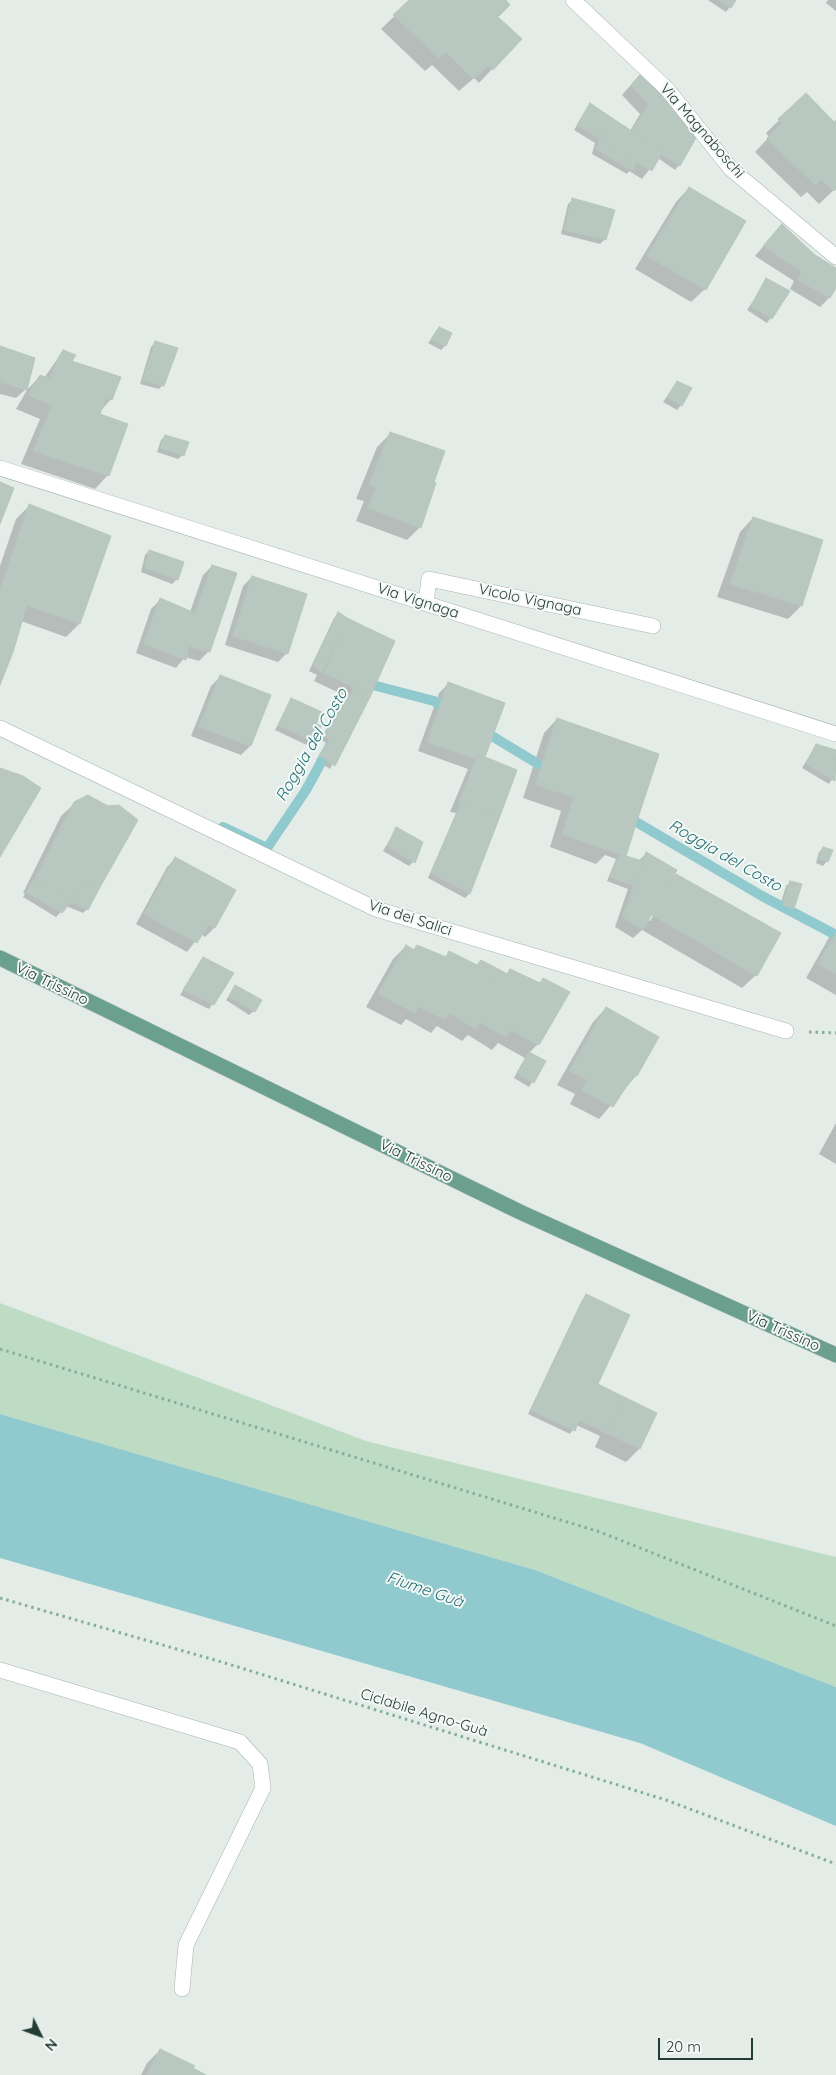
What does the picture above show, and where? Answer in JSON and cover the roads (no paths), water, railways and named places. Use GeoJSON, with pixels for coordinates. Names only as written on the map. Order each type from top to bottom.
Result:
{"type":"FeatureCollection","features":[{"type":"Feature","properties":{"kind":"main road","name":"Via Trissino"},"geometry":{"type":"LineString","coordinates":[[0,958],[520,1212],[836,1355]]}},
{"type":"Feature","properties":{"kind":"street","name":"Via Magnaboschi"},"geometry":{"type":"LineString","coordinates":[[573,0],[667,90],[731,169],[836,257]]}},
{"type":"Feature","properties":{"kind":"street","name":"Via Vignaga"},"geometry":{"type":"LineString","coordinates":[[0,468],[836,734]]}},
{"type":"Feature","properties":{"kind":"street","name":"Vicolo Vignaga"},"geometry":{"type":"LineString","coordinates":[[426,603],[429,579],[654,626]]}},
{"type":"Feature","properties":{"kind":"street","name":"Via dei Salici"},"geometry":{"type":"LineString","coordinates":[[0,728],[376,909],[786,1031]]}},
{"type":"Feature","properties":{"kind":"street"},"geometry":{"type":"LineString","coordinates":[[0,1670],[240,1742],[260,1764],[263,1788],[186,1945],[182,1989]]}},
{"type":"Feature","properties":{"kind":"water","name":"Fiume Guà"},"geometry":{"type":"Polygon","coordinates":[[[0,1414],[535,1570],[836,1687],[836,1826],[640,1743],[0,1558],[0,1414]]]}},
{"type":"Feature","properties":{"kind":"waterway","name":"Roggia del Costo"},"geometry":{"type":"LineString","coordinates":[[364,685],[365,683],[434,701],[450,711]]}},
{"type":"Feature","properties":{"kind":"waterway","name":"Roggia del Costo"},"geometry":{"type":"LineString","coordinates":[[482,730],[553,773]]}},
{"type":"Feature","properties":{"kind":"waterway","name":"Roggia del Costo"},"geometry":{"type":"LineString","coordinates":[[223,827],[267,848],[306,790],[330,746]]}},
{"type":"Feature","properties":{"kind":"waterway","name":"Roggia del Costo"},"geometry":{"type":"LineString","coordinates":[[626,816],[762,896],[836,935]]}}]}
